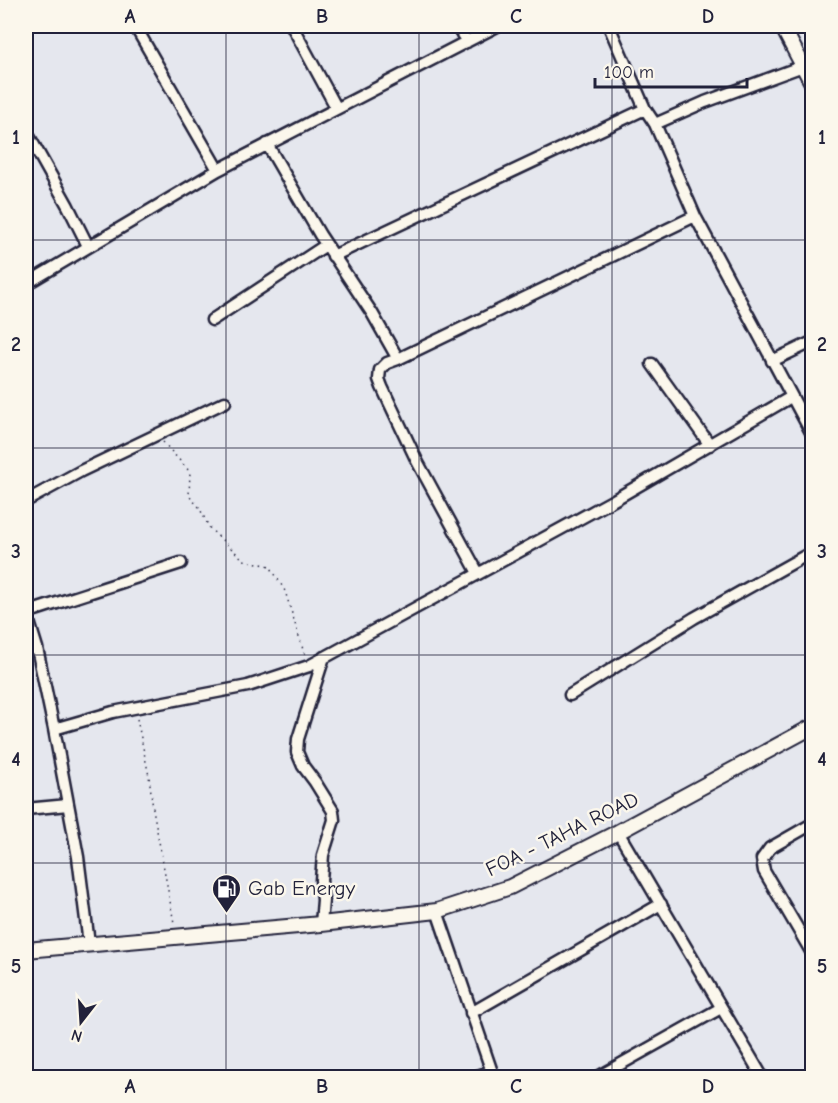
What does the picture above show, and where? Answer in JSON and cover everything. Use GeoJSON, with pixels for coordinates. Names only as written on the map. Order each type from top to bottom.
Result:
{"type":"FeatureCollection","features":[{"type":"Feature","properties":{"kind":"street"},"geometry":{"type":"LineString","coordinates":[[135,26],[218,170]]}},
{"type":"Feature","properties":{"kind":"street"},"geometry":{"type":"LineString","coordinates":[[292,26],[336,107]]}},
{"type":"Feature","properties":{"kind":"street"},"geometry":{"type":"LineString","coordinates":[[457,26],[467,42]]}},
{"type":"Feature","properties":{"kind":"street"},"geometry":{"type":"LineString","coordinates":[[26,284],[218,170],[336,107],[497,26]]}},
{"type":"Feature","properties":{"kind":"street"},"geometry":{"type":"LineString","coordinates":[[609,26],[695,216],[813,434]]}},
{"type":"Feature","properties":{"kind":"street"},"geometry":{"type":"LineString","coordinates":[[782,26],[813,83]]}},
{"type":"Feature","properties":{"kind":"street"},"geometry":{"type":"LineString","coordinates":[[655,124],[705,102],[803,66]]}},
{"type":"Feature","properties":{"kind":"street"},"geometry":{"type":"LineString","coordinates":[[333,256],[645,109]]}},
{"type":"Feature","properties":{"kind":"street"},"geometry":{"type":"LineString","coordinates":[[26,131],[88,246]]}},
{"type":"Feature","properties":{"kind":"street"},"geometry":{"type":"LineString","coordinates":[[267,144],[326,245],[372,313],[398,359]]}},
{"type":"Feature","properties":{"kind":"street"},"geometry":{"type":"LineString","coordinates":[[478,573],[417,461],[379,379],[380,370],[387,363],[695,216]]}},
{"type":"Feature","properties":{"kind":"street"},"geometry":{"type":"LineString","coordinates":[[212,321],[326,245]]}},
{"type":"Feature","properties":{"kind":"street"},"geometry":{"type":"LineString","coordinates":[[772,361],[813,342]]}},
{"type":"Feature","properties":{"kind":"street"},"geometry":{"type":"LineString","coordinates":[[652,364],[710,445]]}},
{"type":"Feature","properties":{"kind":"street"},"geometry":{"type":"LineString","coordinates":[[54,729],[135,707],[248,686],[309,666],[612,501],[791,397]]}},
{"type":"Feature","properties":{"kind":"street"},"geometry":{"type":"LineString","coordinates":[[26,501],[81,471],[225,402]]}},
{"type":"Feature","properties":{"kind":"street"},"geometry":{"type":"LineString","coordinates":[[570,695],[694,618],[813,552]]}},
{"type":"Feature","properties":{"kind":"street"},"geometry":{"type":"LineString","coordinates":[[89,944],[78,857],[54,729],[37,648],[26,612],[181,563]]}},
{"type":"Feature","properties":{"kind":"street"},"geometry":{"type":"LineString","coordinates":[[26,651],[37,648]]}},
{"type":"Feature","properties":{"kind":"street"},"geometry":{"type":"LineString","coordinates":[[321,924],[323,855],[334,820],[333,812],[303,766],[297,752],[298,739],[324,657]]}},
{"type":"Feature","properties":{"kind":"street","name":"FOA - TAHA ROAD"},"geometry":{"type":"LineString","coordinates":[[26,950],[321,924],[437,910],[510,887],[813,727]]}},
{"type":"Feature","properties":{"kind":"street"},"geometry":{"type":"LineString","coordinates":[[26,809],[68,805]]}},
{"type":"Feature","properties":{"kind":"street"},"geometry":{"type":"LineString","coordinates":[[813,824],[770,848],[762,859],[764,871],[813,953]]}},
{"type":"Feature","properties":{"kind":"street"},"geometry":{"type":"LineString","coordinates":[[618,832],[763,1077]]}},
{"type":"Feature","properties":{"kind":"street"},"geometry":{"type":"LineString","coordinates":[[471,1013],[661,904]]}},
{"type":"Feature","properties":{"kind":"street"},"geometry":{"type":"LineString","coordinates":[[437,910],[493,1074],[471,1077]]}},
{"type":"Feature","properties":{"kind":"street"},"geometry":{"type":"LineString","coordinates":[[596,1077],[721,1008]]}},
{"type":"Feature","properties":{"kind":"path"},"geometry":{"type":"LineString","coordinates":[[159,434],[164,446],[190,472],[189,496],[199,507],[210,529],[244,560],[270,566],[285,591],[309,666]]}},
{"type":"Feature","properties":{"kind":"path"},"geometry":{"type":"LineString","coordinates":[[135,707],[173,914],[174,936]]}},
{"type":"Feature","properties":{"kind":"place","name":"Gab Energy"},"geometry":{"type":"Point","coordinates":[227,914]}}]}
